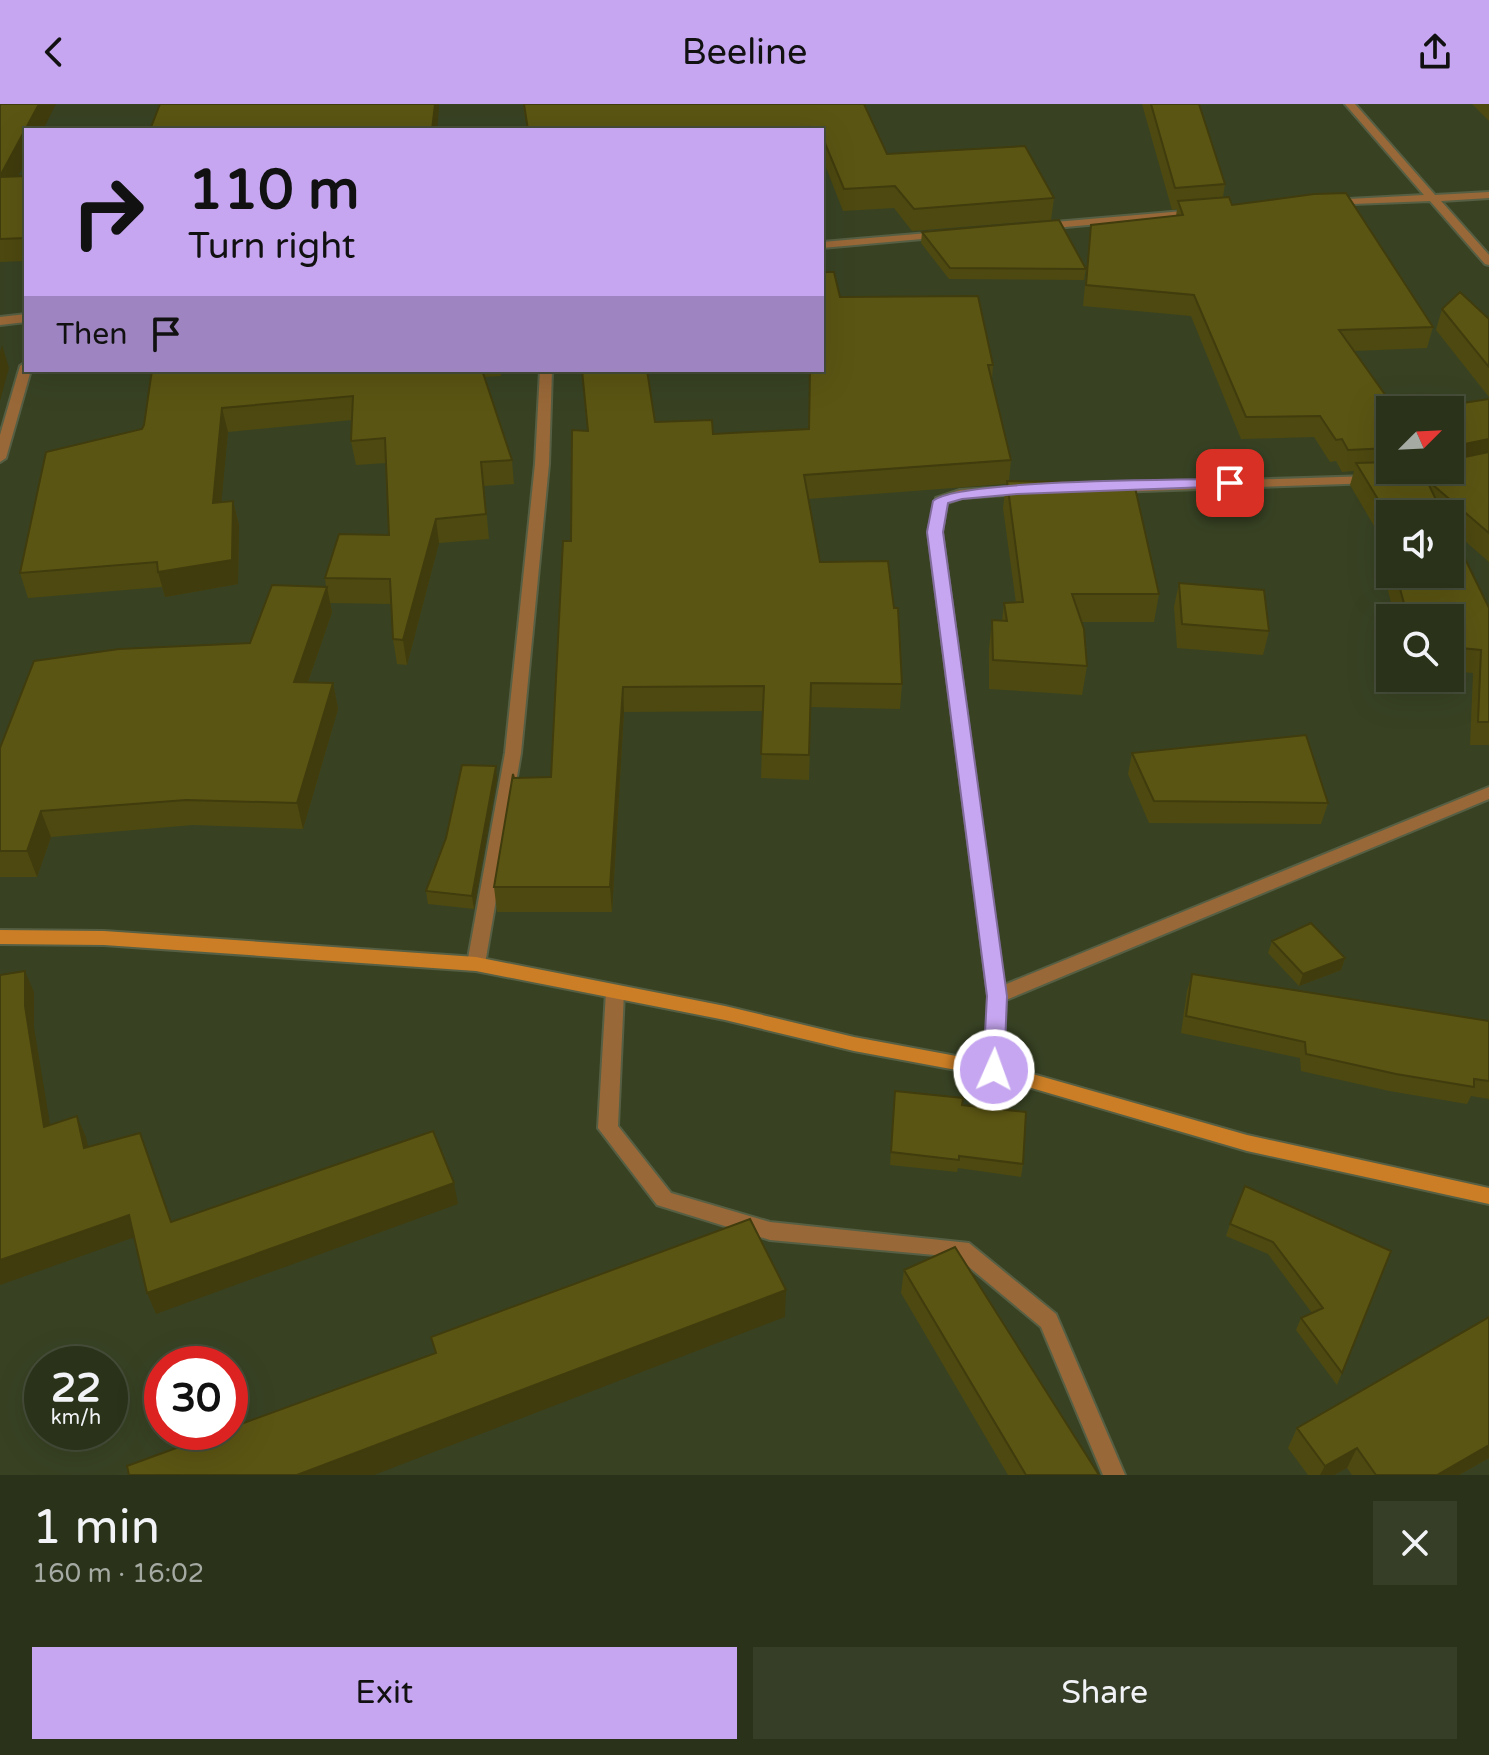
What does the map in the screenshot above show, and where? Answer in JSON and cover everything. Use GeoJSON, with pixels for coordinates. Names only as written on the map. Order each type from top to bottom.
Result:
{"type":"FeatureCollection","features":[{"type":"Feature","properties":{"kind":"street"},"geometry":{"type":"LineString","coordinates":[[1350,104],[1489,262]]}},
{"type":"Feature","properties":{"kind":"street"},"geometry":{"type":"LineString","coordinates":[[1309,204],[1489,195]]}},
{"type":"Feature","properties":{"kind":"street"},"geometry":{"type":"LineString","coordinates":[[1026,228],[1215,212]]}},
{"type":"Feature","properties":{"kind":"street"},"geometry":{"type":"LineString","coordinates":[[824,245],[948,235]]}},
{"type":"Feature","properties":{"kind":"street"},"geometry":{"type":"LineString","coordinates":[[0,321],[24,318]]}},
{"type":"Feature","properties":{"kind":"street"},"geometry":{"type":"LineString","coordinates":[[0,458],[24,372]]}},
{"type":"Feature","properties":{"kind":"street"},"geometry":{"type":"LineString","coordinates":[[476,964],[513,753],[542,464],[546,372]]}},
{"type":"Feature","properties":{"kind":"street"},"geometry":{"type":"LineString","coordinates":[[1091,489],[1376,479]]}},
{"type":"Feature","properties":{"kind":"street"},"geometry":{"type":"LineString","coordinates":[[994,1070],[997,996],[935,532],[941,501],[960,494],[1047,489]]}},
{"type":"Feature","properties":{"kind":"street"},"geometry":{"type":"LineString","coordinates":[[997,996],[1489,793]]}},
{"type":"Feature","properties":{"kind":"street"},"geometry":{"type":"LineString","coordinates":[[0,937],[134,940],[476,964],[725,1013],[854,1044],[994,1070],[1247,1143],[1489,1196]]}},
{"type":"Feature","properties":{"kind":"street"},"geometry":{"type":"LineString","coordinates":[[615,992],[608,1128],[664,1199],[770,1231],[962,1249],[1049,1321],[1114,1475]]}},
{"type":"Feature","properties":{"kind":"building"},"geometry":{"type":"Polygon","coordinates":[[[0,104],[39,104],[24,128],[0,176],[0,104]]]}},
{"type":"Feature","properties":{"kind":"building"},"geometry":{"type":"Polygon","coordinates":[[[160,104],[435,104],[432,128],[151,128],[160,104]]]}},
{"type":"Feature","properties":{"kind":"building"},"geometry":{"type":"Polygon","coordinates":[[[524,104],[864,104],[887,154],[1025,146],[1054,198],[914,209],[895,186],[844,189],[824,143],[824,128],[528,128],[524,104]]]}},
{"type":"Feature","properties":{"kind":"building"},"geometry":{"type":"Polygon","coordinates":[[[1151,104],[1199,104],[1225,184],[1175,188],[1151,104]]]}},
{"type":"Feature","properties":{"kind":"building"},"geometry":{"type":"Polygon","coordinates":[[[24,176],[24,238],[0,239],[0,177],[24,176]]]}},
{"type":"Feature","properties":{"kind":"building"},"geometry":{"type":"Polygon","coordinates":[[[1346,193],[1433,327],[1339,330],[1386,396],[1376,396],[1376,449],[1348,450],[1342,439],[1336,440],[1320,416],[1246,417],[1194,295],[1086,285],[1091,225],[1183,215],[1178,201],[1229,197],[1232,205],[1346,193]]]}},
{"type":"Feature","properties":{"kind":"building"},"geometry":{"type":"Polygon","coordinates":[[[1059,220],[1086,269],[950,268],[922,232],[1059,220]]]}},
{"type":"Feature","properties":{"kind":"building"},"geometry":{"type":"Polygon","coordinates":[[[824,272],[834,272],[840,297],[978,296],[993,365],[988,365],[1011,460],[804,475],[820,562],[888,561],[894,608],[898,608],[902,684],[811,683],[809,755],[761,754],[764,686],[623,687],[610,887],[494,887],[513,774],[514,778],[551,777],[563,541],[571,541],[572,430],[588,431],[582,372],[647,372],[655,422],[712,420],[713,434],[809,429],[810,372],[824,372],[824,272]]]}},
{"type":"Feature","properties":{"kind":"building"},"geometry":{"type":"Polygon","coordinates":[[[1460,292],[1489,319],[1489,367],[1442,309],[1460,292]]]}},
{"type":"Feature","properties":{"kind":"building"},"geometry":{"type":"Polygon","coordinates":[[[152,372],[483,372],[512,460],[481,462],[486,514],[436,519],[403,640],[393,639],[390,579],[325,578],[339,534],[389,535],[385,438],[351,441],[353,396],[222,408],[213,503],[233,501],[232,560],[158,572],[157,562],[20,573],[46,452],[142,429],[152,372]]]}},
{"type":"Feature","properties":{"kind":"building"},"geometry":{"type":"Polygon","coordinates":[[[1489,399],[1489,439],[1464,444],[1464,403],[1489,399]]]}},
{"type":"Feature","properties":{"kind":"building"},"geometry":{"type":"Polygon","coordinates":[[[1489,452],[1489,533],[1464,512],[1464,500],[1450,500],[1432,484],[1464,484],[1464,457],[1489,452]]]}},
{"type":"Feature","properties":{"kind":"building"},"geometry":{"type":"Polygon","coordinates":[[[1376,462],[1376,484],[1428,484],[1436,500],[1378,500],[1356,463],[1376,462]]]}},
{"type":"Feature","properties":{"kind":"building"},"geometry":{"type":"Polygon","coordinates":[[[1007,481],[1134,483],[1159,594],[1072,594],[1084,629],[1087,666],[993,660],[992,620],[1007,621],[1004,603],[1023,602],[1007,481]]]}},
{"type":"Feature","properties":{"kind":"building"},"geometry":{"type":"Polygon","coordinates":[[[1464,557],[1489,608],[1489,722],[1478,722],[1481,650],[1464,648],[1464,604],[1404,604],[1400,588],[1464,588],[1464,557]]]}},
{"type":"Feature","properties":{"kind":"building"},"geometry":{"type":"Polygon","coordinates":[[[1179,583],[1264,590],[1269,631],[1182,624],[1179,583]]]}},
{"type":"Feature","properties":{"kind":"building"},"geometry":{"type":"Polygon","coordinates":[[[272,585],[327,587],[294,682],[333,683],[297,803],[186,800],[41,811],[27,851],[0,851],[0,748],[34,661],[119,649],[250,643],[272,585]]]}},
{"type":"Feature","properties":{"kind":"building"},"geometry":{"type":"Polygon","coordinates":[[[1306,735],[1328,803],[1154,801],[1132,753],[1306,735]]]}},
{"type":"Feature","properties":{"kind":"building"},"geometry":{"type":"Polygon","coordinates":[[[462,765],[496,766],[472,896],[426,891],[446,838],[462,765]]]}},
{"type":"Feature","properties":{"kind":"building"},"geometry":{"type":"Polygon","coordinates":[[[1311,923],[1345,958],[1303,974],[1272,941],[1311,923]]]}},
{"type":"Feature","properties":{"kind":"building"},"geometry":{"type":"Polygon","coordinates":[[[25,971],[25,1006],[44,1127],[77,1116],[84,1148],[140,1133],[171,1222],[433,1131],[454,1183],[147,1293],[129,1215],[0,1260],[0,975],[25,971]]]}},
{"type":"Feature","properties":{"kind":"building"},"geometry":{"type":"Polygon","coordinates":[[[1192,974],[1489,1021],[1489,1081],[1474,1079],[1474,1087],[1396,1074],[1306,1054],[1305,1042],[1186,1016],[1192,974]]]}},
{"type":"Feature","properties":{"kind":"building"},"geometry":{"type":"Polygon","coordinates":[[[895,1091],[963,1098],[962,1105],[1026,1112],[1023,1164],[891,1152],[895,1091]]]}},
{"type":"Feature","properties":{"kind":"building"},"geometry":{"type":"Polygon","coordinates":[[[1245,1186],[1391,1251],[1342,1373],[1301,1318],[1323,1308],[1273,1242],[1230,1224],[1245,1186]]]}},
{"type":"Feature","properties":{"kind":"building"},"geometry":{"type":"Polygon","coordinates":[[[750,1219],[786,1290],[297,1475],[129,1475],[127,1466],[171,1450],[248,1450],[248,1421],[436,1353],[431,1337],[750,1219]]]}},
{"type":"Feature","properties":{"kind":"building"},"geometry":{"type":"Polygon","coordinates":[[[955,1247],[1099,1475],[1026,1475],[904,1270],[955,1247]]]}},
{"type":"Feature","properties":{"kind":"building"},"geometry":{"type":"Polygon","coordinates":[[[1489,1317],[1489,1445],[1437,1475],[1376,1475],[1357,1448],[1325,1466],[1297,1428],[1489,1317]]]}},
{"type":"Feature","properties":{"kind":"route"},"geometry":{"type":"LineString","coordinates":[[994,1070],[997,996],[935,532],[941,501],[960,494],[1017,490],[1230,483]]}}]}
